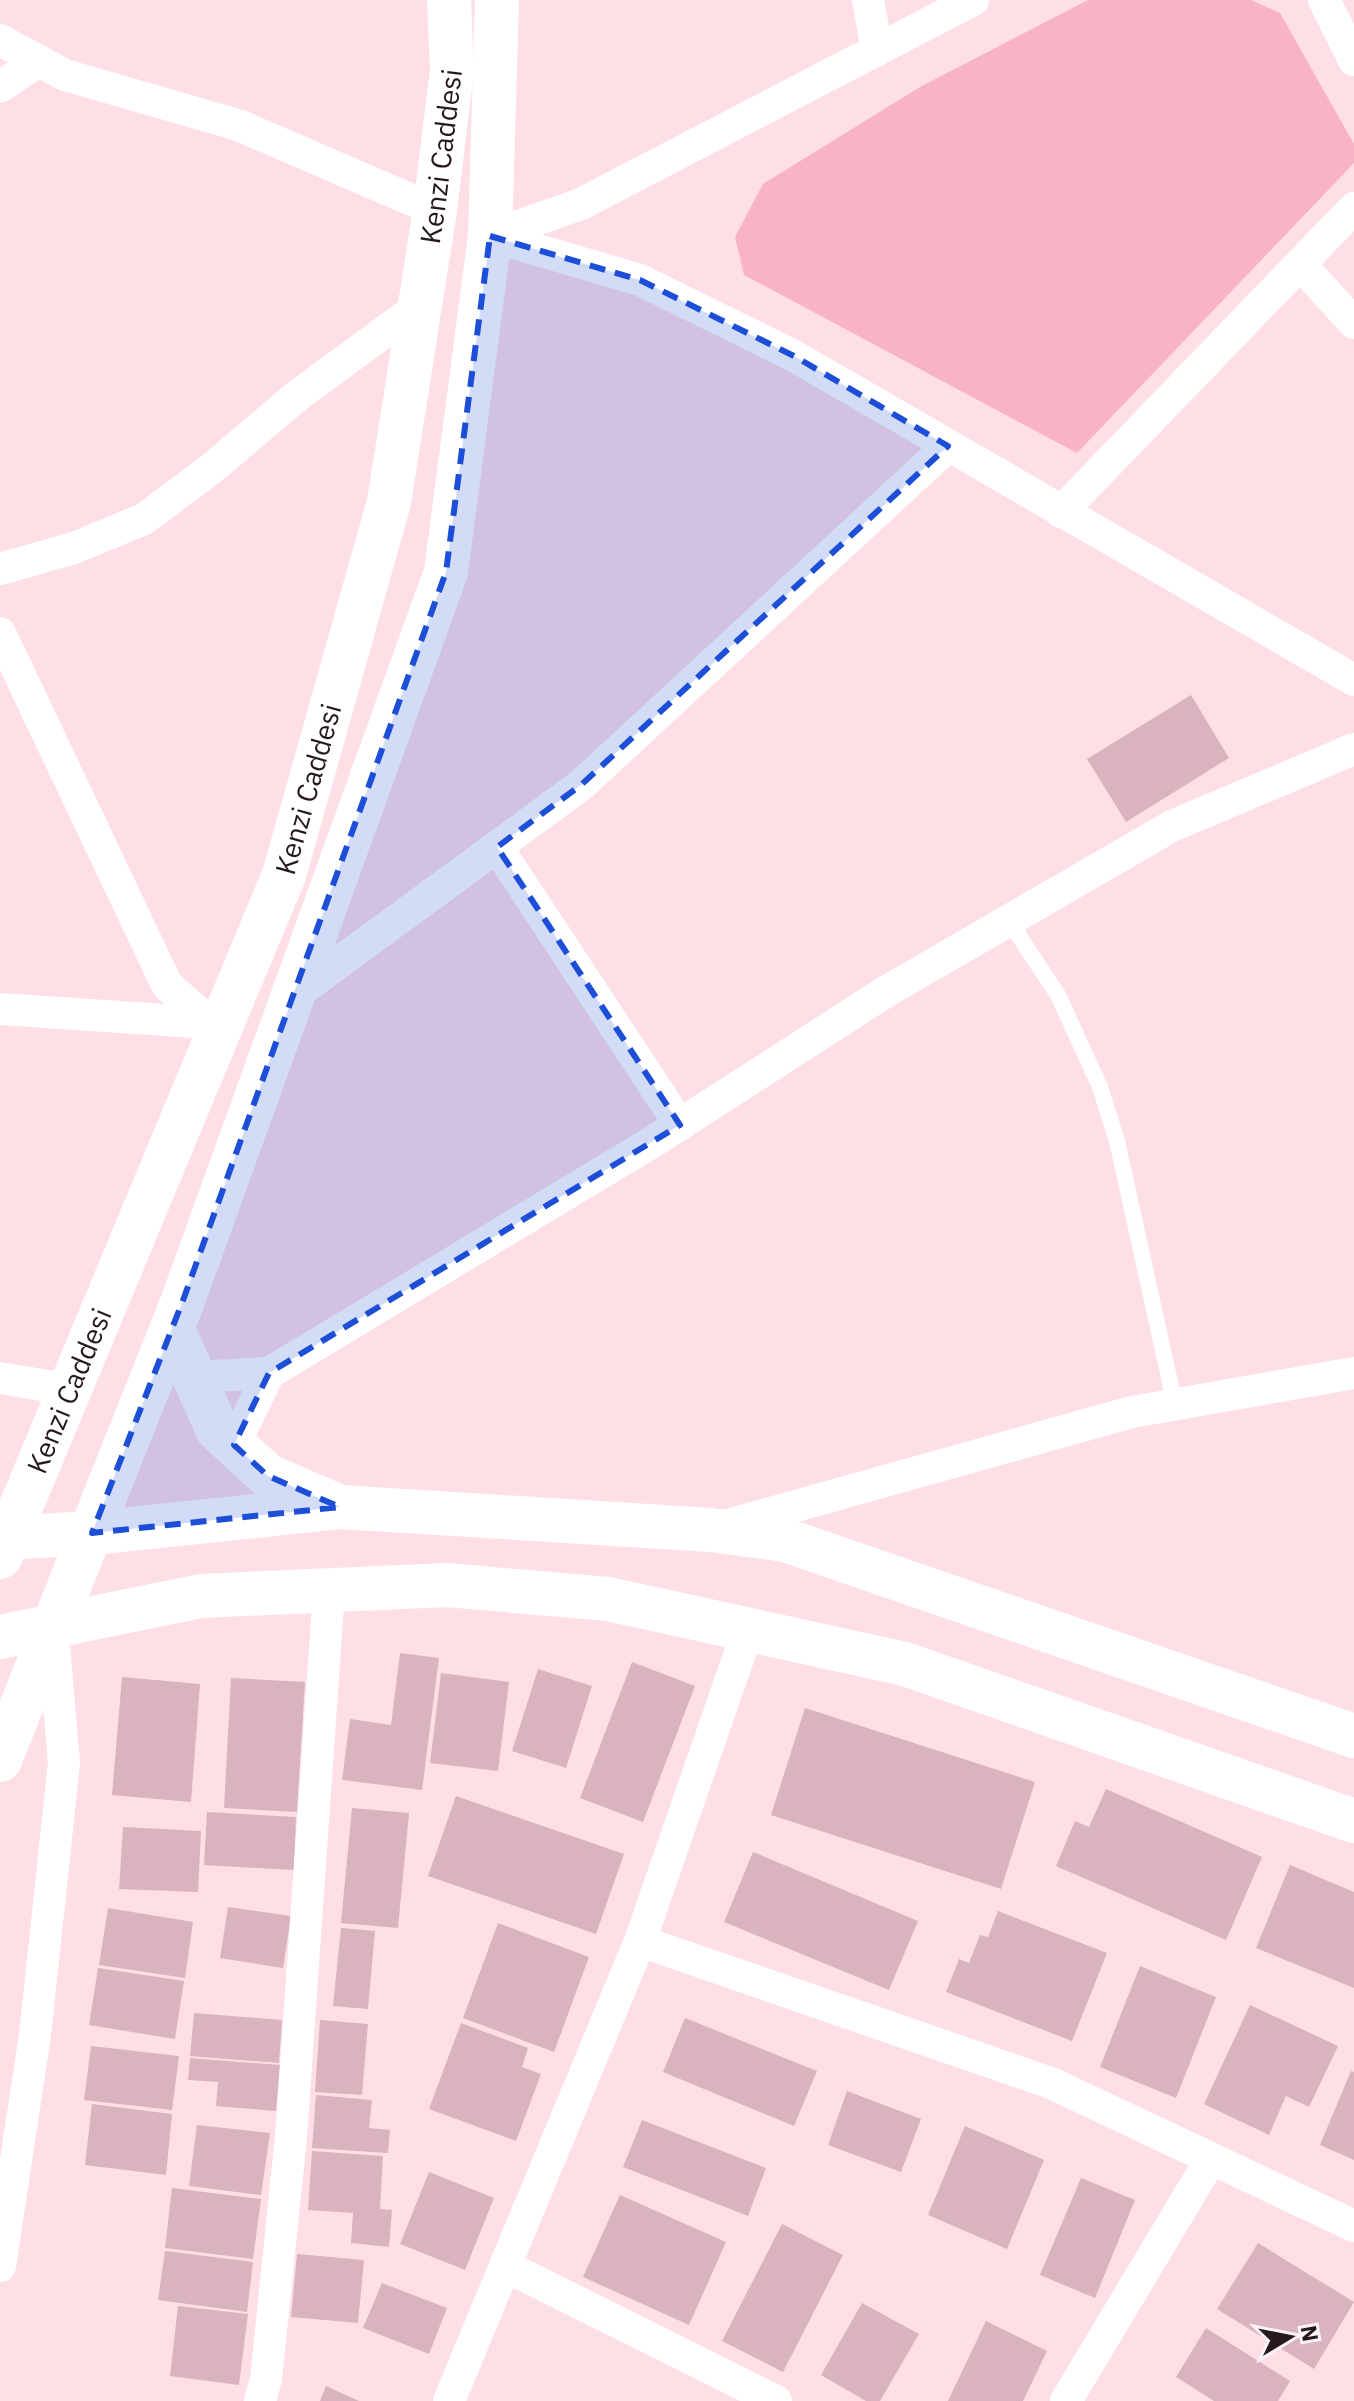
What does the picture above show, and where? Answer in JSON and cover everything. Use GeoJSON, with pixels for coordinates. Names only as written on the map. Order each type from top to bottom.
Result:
{"type":"FeatureCollection","features":[{"type":"Feature","properties":{"kind":"main road","name":"Kenzi Caddesi"},"geometry":{"type":"LineString","coordinates":[[4,1544],[72,1390],[284,875],[389,502],[435,210],[452,70],[449,0]]}},
{"type":"Feature","properties":{"kind":"main road","name":"Kenzi Caddesi"},"geometry":{"type":"LineString","coordinates":[[0,1760],[173,1329],[446,572],[490,236],[497,0]]}},
{"type":"Feature","properties":{"kind":"main road"},"geometry":{"type":"LineString","coordinates":[[173,1329],[217,1429],[268,1476],[340,1507]]}},
{"type":"Feature","properties":{"kind":"main road"},"geometry":{"type":"LineString","coordinates":[[4,1544],[340,1507],[711,1530],[785,1540],[1354,1736]]}},
{"type":"Feature","properties":{"kind":"main road"},"geometry":{"type":"LineString","coordinates":[[0,1637],[201,1596],[447,1585],[608,1599],[905,1664],[1354,1821]]}},
{"type":"Feature","properties":{"kind":"street"},"geometry":{"type":"LineString","coordinates":[[868,0],[877,50]]}},
{"type":"Feature","properties":{"kind":"street"},"geometry":{"type":"LineString","coordinates":[[490,236],[581,204],[973,0]]}},
{"type":"Feature","properties":{"kind":"street"},"geometry":{"type":"LineString","coordinates":[[1324,0],[1354,60]]}},
{"type":"Feature","properties":{"kind":"street"},"geometry":{"type":"LineString","coordinates":[[0,40],[65,75],[238,125],[435,210]]}},
{"type":"Feature","properties":{"kind":"street"},"geometry":{"type":"LineString","coordinates":[[0,87],[39,61]]}},
{"type":"Feature","properties":{"kind":"street"},"geometry":{"type":"LineString","coordinates":[[1061,512],[1354,208]]}},
{"type":"Feature","properties":{"kind":"street"},"geometry":{"type":"LineString","coordinates":[[490,236],[640,280],[794,356],[1354,680]]}},
{"type":"Feature","properties":{"kind":"street"},"geometry":{"type":"LineString","coordinates":[[1300,264],[1354,323]]}},
{"type":"Feature","properties":{"kind":"street"},"geometry":{"type":"LineString","coordinates":[[0,569],[74,548],[144,519],[211,469],[297,396],[421,305]]}},
{"type":"Feature","properties":{"kind":"street"},"geometry":{"type":"LineString","coordinates":[[296,994],[581,785],[948,446]]}},
{"type":"Feature","properties":{"kind":"street"},"geometry":{"type":"LineString","coordinates":[[0,633],[167,985],[210,1023],[0,1009]]}},
{"type":"Feature","properties":{"kind":"street"},"geometry":{"type":"LineString","coordinates":[[194,1377],[269,1373],[680,1125],[887,991],[1172,826],[1354,749]]}},
{"type":"Feature","properties":{"kind":"street"},"geometry":{"type":"LineString","coordinates":[[497,847],[680,1125]]}},
{"type":"Feature","properties":{"kind":"street"},"geometry":{"type":"LineString","coordinates":[[234,1445],[269,1373]]}},
{"type":"Feature","properties":{"kind":"street"},"geometry":{"type":"LineString","coordinates":[[711,1530],[1132,1412],[1354,1373]]}},
{"type":"Feature","properties":{"kind":"street"},"geometry":{"type":"LineString","coordinates":[[0,1378],[72,1390]]}},
{"type":"Feature","properties":{"kind":"street"},"geometry":{"type":"LineString","coordinates":[[260,2401],[266,2379],[291,2137],[329,1591]]}},
{"type":"Feature","properties":{"kind":"street"},"geometry":{"type":"LineString","coordinates":[[0,2266],[35,2035],[64,1763],[52,1626]]}},
{"type":"Feature","properties":{"kind":"street"},"geometry":{"type":"LineString","coordinates":[[449,2401],[640,1941],[748,1630]]}},
{"type":"Feature","properties":{"kind":"street"},"geometry":{"type":"LineString","coordinates":[[640,1941],[1051,2083],[1354,2226]]}},
{"type":"Feature","properties":{"kind":"street"},"geometry":{"type":"LineString","coordinates":[[1066,2401],[1211,2159]]}},
{"type":"Feature","properties":{"kind":"street"},"geometry":{"type":"LineString","coordinates":[[505,2266],[776,2401]]}},
{"type":"Feature","properties":{"kind":"lane"},"geometry":{"type":"LineString","coordinates":[[1009,921],[1058,995],[1100,1087],[1120,1155],[1175,1405]]}},
{"type":"Feature","properties":{"kind":"highlighted area"},"geometry":{"type":"Polygon","coordinates":[[[490,236],[640,280],[794,356],[948,446],[581,785],[497,847],[680,1125],[269,1373],[234,1445],[268,1476],[340,1507],[92,1533],[182,1303],[446,572],[490,236]]]}},
{"type":"Feature","properties":{"kind":"shaded area"},"geometry":{"type":"Polygon","coordinates":[[[1088,0],[1251,0],[1280,13],[1354,144],[1354,163],[1077,453],[744,275],[735,237],[763,184],[920,87],[1088,0]]]}},
{"type":"Feature","properties":{"kind":"building"},"geometry":{"type":"Polygon","coordinates":[[[1191,695],[1229,758],[1126,822],[1087,759],[1191,695]]]}},
{"type":"Feature","properties":{"kind":"building"},"geometry":{"type":"Polygon","coordinates":[[[400,1653],[439,1658],[422,1790],[342,1780],[350,1719],[391,1725],[400,1653]]]}},
{"type":"Feature","properties":{"kind":"building"},"geometry":{"type":"Polygon","coordinates":[[[632,1662],[695,1686],[643,1822],[580,1798],[632,1662]]]}},
{"type":"Feature","properties":{"kind":"building"},"geometry":{"type":"Polygon","coordinates":[[[538,1669],[592,1686],[566,1768],[512,1751],[538,1669]]]}},
{"type":"Feature","properties":{"kind":"building"},"geometry":{"type":"Polygon","coordinates":[[[441,1673],[509,1682],[498,1771],[430,1763],[441,1673]]]}},
{"type":"Feature","properties":{"kind":"building"},"geometry":{"type":"Polygon","coordinates":[[[122,1677],[200,1684],[191,1802],[112,1795],[122,1677]]]}},
{"type":"Feature","properties":{"kind":"building"},"geometry":{"type":"Polygon","coordinates":[[[231,1678],[305,1682],[297,1812],[224,1808],[231,1678]]]}},
{"type":"Feature","properties":{"kind":"building"},"geometry":{"type":"Polygon","coordinates":[[[805,1708],[1035,1782],[1001,1889],[771,1815],[805,1708]]]}},
{"type":"Feature","properties":{"kind":"building"},"geometry":{"type":"Polygon","coordinates":[[[1106,1789],[1262,1857],[1226,1940],[1056,1866],[1075,1821],[1089,1827],[1106,1789]]]}},
{"type":"Feature","properties":{"kind":"building"},"geometry":{"type":"Polygon","coordinates":[[[456,1796],[624,1854],[596,1934],[428,1876],[456,1796]]]}},
{"type":"Feature","properties":{"kind":"building"},"geometry":{"type":"Polygon","coordinates":[[[352,1808],[409,1813],[398,1928],[341,1923],[352,1808]]]}},
{"type":"Feature","properties":{"kind":"building"},"geometry":{"type":"Polygon","coordinates":[[[207,1812],[296,1817],[294,1870],[204,1865],[207,1812]]]}},
{"type":"Feature","properties":{"kind":"building"},"geometry":{"type":"Polygon","coordinates":[[[123,1827],[201,1831],[198,1892],[119,1889],[123,1827]]]}},
{"type":"Feature","properties":{"kind":"building"},"geometry":{"type":"Polygon","coordinates":[[[753,1852],[918,1921],[889,1990],[724,1922],[753,1852]]]}},
{"type":"Feature","properties":{"kind":"building"},"geometry":{"type":"Polygon","coordinates":[[[1290,1865],[1354,1892],[1354,1988],[1256,1948],[1290,1865]]]}},
{"type":"Feature","properties":{"kind":"building"},"geometry":{"type":"Polygon","coordinates":[[[228,1907],[291,1916],[283,1968],[220,1958],[228,1907]]]}},
{"type":"Feature","properties":{"kind":"building"},"geometry":{"type":"Polygon","coordinates":[[[108,1908],[193,1922],[185,1978],[99,1965],[108,1908]]]}},
{"type":"Feature","properties":{"kind":"building"},"geometry":{"type":"Polygon","coordinates":[[[998,1911],[1107,1953],[1072,2041],[946,1992],[959,1959],[969,1963],[980,1935],[988,1937],[998,1911]]]}},
{"type":"Feature","properties":{"kind":"building"},"geometry":{"type":"Polygon","coordinates":[[[498,1923],[589,1957],[554,2052],[463,2018],[498,1923]]]}},
{"type":"Feature","properties":{"kind":"building"},"geometry":{"type":"Polygon","coordinates":[[[341,1928],[375,1931],[368,2009],[333,2006],[341,1928]]]}},
{"type":"Feature","properties":{"kind":"building"},"geometry":{"type":"Polygon","coordinates":[[[1140,1966],[1216,1997],[1176,2098],[1100,2067],[1140,1966]]]}},
{"type":"Feature","properties":{"kind":"building"},"geometry":{"type":"Polygon","coordinates":[[[98,1968],[184,1981],[175,2039],[89,2025],[98,1968]]]}},
{"type":"Feature","properties":{"kind":"building"},"geometry":{"type":"Polygon","coordinates":[[[1250,2005],[1338,2046],[1309,2107],[1286,2096],[1269,2135],[1204,2104],[1250,2005]]]}},
{"type":"Feature","properties":{"kind":"building"},"geometry":{"type":"Polygon","coordinates":[[[194,2013],[282,2020],[279,2063],[190,2056],[194,2013]]]}},
{"type":"Feature","properties":{"kind":"building"},"geometry":{"type":"Polygon","coordinates":[[[685,2018],[817,2071],[794,2126],[663,2072],[685,2018]]]}},
{"type":"Feature","properties":{"kind":"building"},"geometry":{"type":"Polygon","coordinates":[[[320,2020],[368,2024],[362,2095],[315,2092],[320,2020]]]}},
{"type":"Feature","properties":{"kind":"building"},"geometry":{"type":"Polygon","coordinates":[[[461,2023],[528,2048],[522,2067],[541,2074],[516,2141],[429,2109],[461,2023]]]}},
{"type":"Feature","properties":{"kind":"building"},"geometry":{"type":"Polygon","coordinates":[[[91,2046],[179,2056],[172,2110],[84,2100],[91,2046]]]}},
{"type":"Feature","properties":{"kind":"building"},"geometry":{"type":"Polygon","coordinates":[[[190,2058],[280,2065],[276,2111],[216,2106],[218,2082],[188,2080],[190,2058]]]}},
{"type":"Feature","properties":{"kind":"building"},"geometry":{"type":"Polygon","coordinates":[[[1351,2071],[1354,2072],[1354,2160],[1320,2145],[1351,2071]]]}},
{"type":"Feature","properties":{"kind":"building"},"geometry":{"type":"Polygon","coordinates":[[[847,2091],[921,2119],[901,2172],[828,2145],[847,2091]]]}},
{"type":"Feature","properties":{"kind":"building"},"geometry":{"type":"Polygon","coordinates":[[[316,2095],[372,2100],[369,2128],[390,2130],[388,2153],[312,2148],[316,2095]]]}},
{"type":"Feature","properties":{"kind":"building"},"geometry":{"type":"Polygon","coordinates":[[[92,2104],[172,2114],[166,2175],[85,2165],[92,2104]]]}},
{"type":"Feature","properties":{"kind":"building"},"geometry":{"type":"Polygon","coordinates":[[[642,2120],[766,2168],[748,2216],[623,2167],[642,2120]]]}},
{"type":"Feature","properties":{"kind":"building"},"geometry":{"type":"Polygon","coordinates":[[[197,2125],[270,2133],[261,2195],[189,2186],[197,2125]]]}},
{"type":"Feature","properties":{"kind":"building"},"geometry":{"type":"Polygon","coordinates":[[[965,2126],[1044,2160],[1007,2249],[928,2215],[965,2126]]]}},
{"type":"Feature","properties":{"kind":"building"},"geometry":{"type":"Polygon","coordinates":[[[312,2151],[383,2156],[380,2209],[392,2210],[389,2247],[351,2243],[353,2213],[308,2210],[312,2151]]]}},
{"type":"Feature","properties":{"kind":"building"},"geometry":{"type":"Polygon","coordinates":[[[429,2172],[494,2198],[465,2270],[400,2244],[429,2172]]]}},
{"type":"Feature","properties":{"kind":"building"},"geometry":{"type":"Polygon","coordinates":[[[1081,2178],[1135,2200],[1095,2298],[1040,2275],[1081,2178]]]}},
{"type":"Feature","properties":{"kind":"building"},"geometry":{"type":"Polygon","coordinates":[[[172,2188],[261,2199],[253,2259],[165,2248],[172,2188]]]}},
{"type":"Feature","properties":{"kind":"building"},"geometry":{"type":"Polygon","coordinates":[[[620,2195],[726,2242],[689,2325],[583,2277],[620,2195]]]}},
{"type":"Feature","properties":{"kind":"building"},"geometry":{"type":"Polygon","coordinates":[[[782,2224],[843,2255],[783,2372],[722,2341],[782,2224]]]}},
{"type":"Feature","properties":{"kind":"building"},"geometry":{"type":"Polygon","coordinates":[[[1258,2243],[1354,2302],[1314,2369],[1217,2309],[1258,2243]]]}},
{"type":"Feature","properties":{"kind":"building"},"geometry":{"type":"Polygon","coordinates":[[[165,2251],[253,2262],[247,2312],[158,2300],[165,2251]]]}},
{"type":"Feature","properties":{"kind":"building"},"geometry":{"type":"Polygon","coordinates":[[[297,2254],[364,2260],[358,2323],[291,2317],[297,2254]]]}},
{"type":"Feature","properties":{"kind":"building"},"geometry":{"type":"Polygon","coordinates":[[[382,2283],[447,2308],[429,2354],[363,2328],[382,2283]]]}},
{"type":"Feature","properties":{"kind":"building"},"geometry":{"type":"Polygon","coordinates":[[[862,2303],[919,2334],[880,2401],[866,2401],[821,2375],[862,2303]]]}},
{"type":"Feature","properties":{"kind":"building"},"geometry":{"type":"Polygon","coordinates":[[[178,2306],[248,2314],[239,2385],[170,2376],[178,2306]]]}},
{"type":"Feature","properties":{"kind":"building"},"geometry":{"type":"Polygon","coordinates":[[[986,2321],[1047,2351],[1023,2401],[948,2401],[986,2321]]]}},
{"type":"Feature","properties":{"kind":"building"},"geometry":{"type":"Polygon","coordinates":[[[1206,2328],[1290,2381],[1278,2401],[1214,2401],[1176,2377],[1206,2328]]]}},
{"type":"Feature","properties":{"kind":"building"},"geometry":{"type":"Polygon","coordinates":[[[326,2386],[359,2401],[320,2401],[326,2386]]]}}]}
